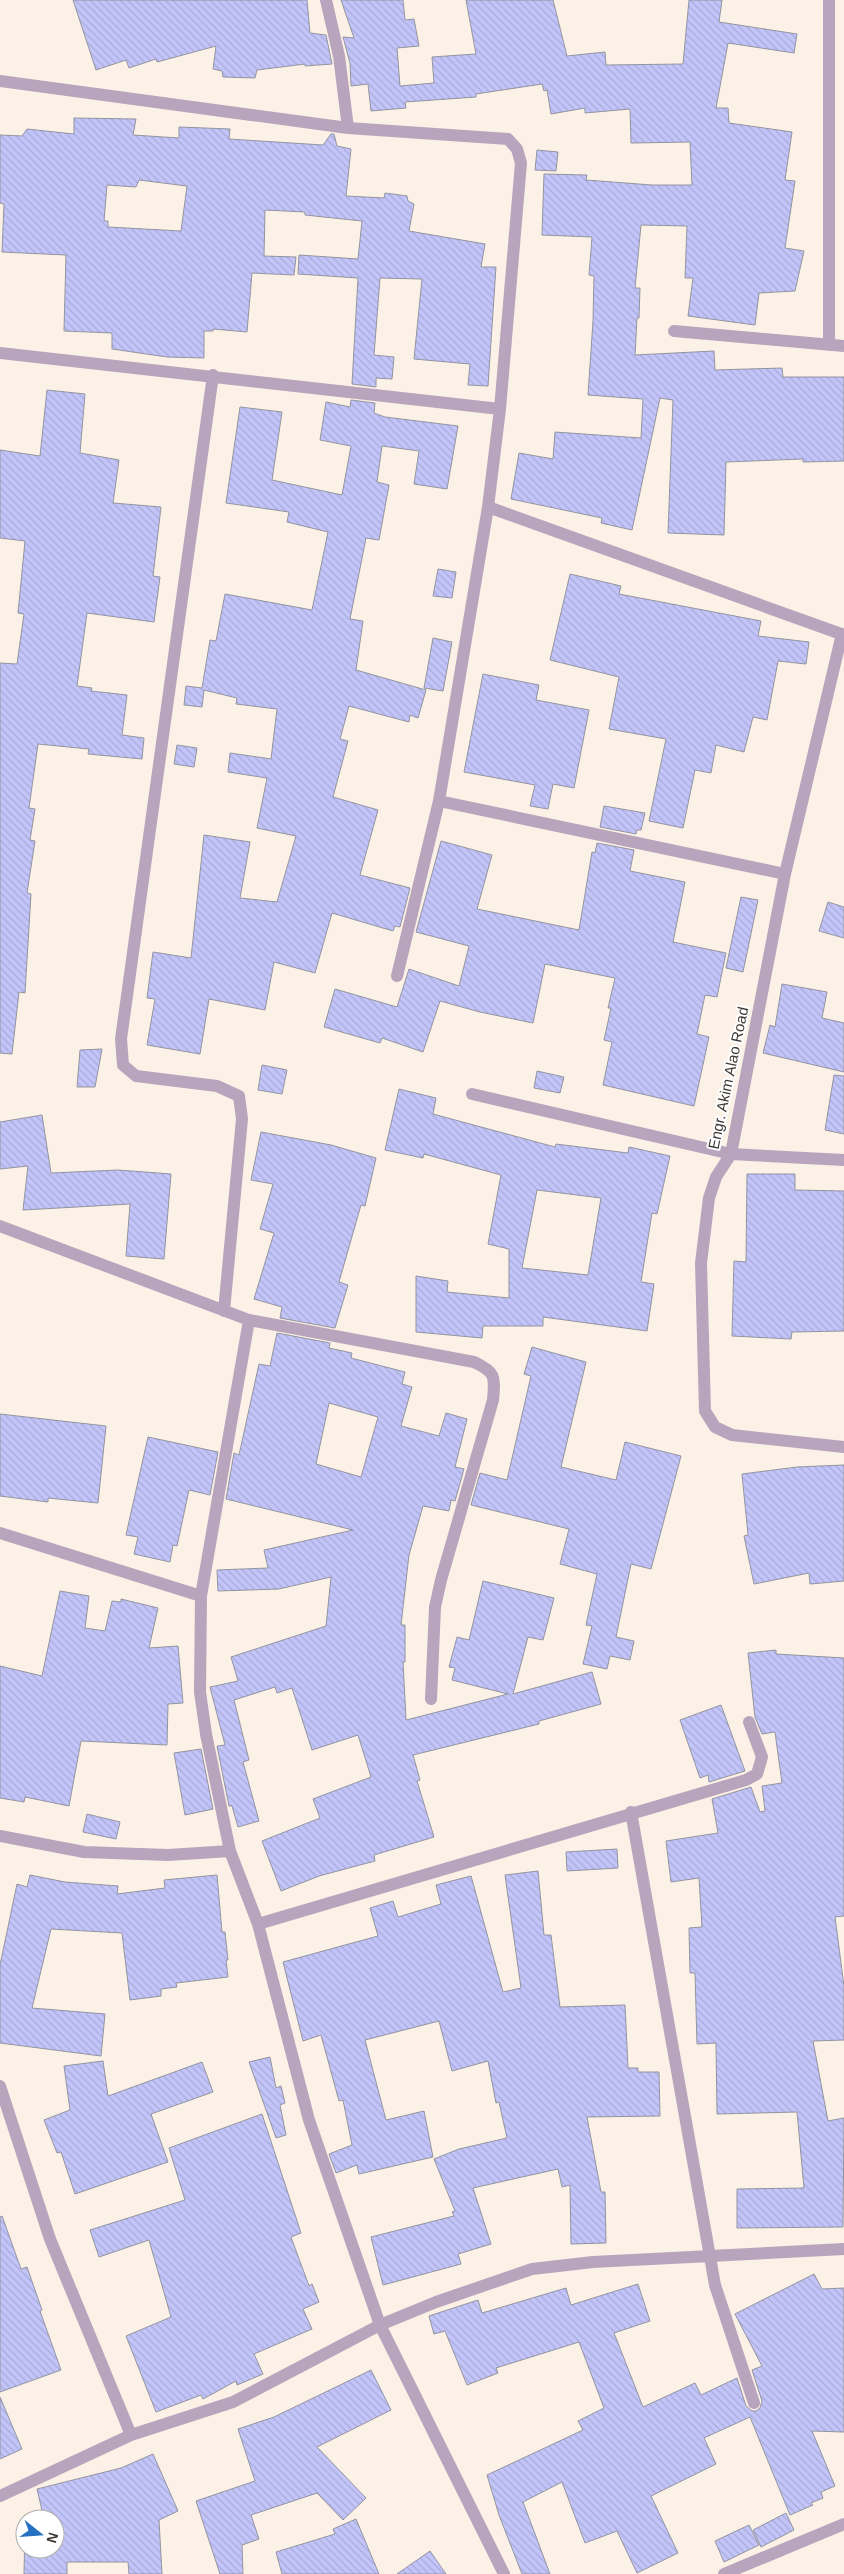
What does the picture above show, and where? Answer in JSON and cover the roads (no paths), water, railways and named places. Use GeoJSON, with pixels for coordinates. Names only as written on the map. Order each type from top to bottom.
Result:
{"type":"FeatureCollection","features":[{"type":"Feature","properties":{"kind":"street"},"geometry":{"type":"LineString","coordinates":[[326,0],[340,56],[348,128]]}},
{"type":"Feature","properties":{"kind":"street"},"geometry":{"type":"LineString","coordinates":[[829,0],[829,345]]}},
{"type":"Feature","properties":{"kind":"street"},"geometry":{"type":"LineString","coordinates":[[0,81],[348,128],[508,139],[517,150],[521,163],[500,409],[488,507],[439,801],[397,976]]}},
{"type":"Feature","properties":{"kind":"street"},"geometry":{"type":"LineString","coordinates":[[674,331],[844,346]]}},
{"type":"Feature","properties":{"kind":"street"},"geometry":{"type":"LineString","coordinates":[[0,353],[212,375],[500,409]]}},
{"type":"Feature","properties":{"kind":"street"},"geometry":{"type":"LineString","coordinates":[[212,375],[121,1039],[123,1064],[136,1076],[217,1086],[239,1096],[242,1119],[224,1310]]}},
{"type":"Feature","properties":{"kind":"street"},"geometry":{"type":"LineString","coordinates":[[488,507],[843,635]]}},
{"type":"Feature","properties":{"kind":"street","name":"Engr. Akim Alao Road"},"geometry":{"type":"LineString","coordinates":[[843,635],[786,874],[731,1154],[716,1177],[709,1198],[701,1263],[705,1411],[715,1427],[732,1435],[844,1447]]}},
{"type":"Feature","properties":{"kind":"street"},"geometry":{"type":"LineString","coordinates":[[439,801],[786,874]]}},
{"type":"Feature","properties":{"kind":"street"},"geometry":{"type":"LineString","coordinates":[[472,1094],[731,1154],[844,1160]]}},
{"type":"Feature","properties":{"kind":"street"},"geometry":{"type":"LineString","coordinates":[[0,1226],[249,1320],[474,1362],[490,1369],[495,1379],[493,1400],[440,1580],[435,1607],[432,1699]]}},
{"type":"Feature","properties":{"kind":"street"},"geometry":{"type":"LineString","coordinates":[[249,1320],[201,1596],[200,1692],[206,1734],[230,1851],[258,1924],[309,2120],[380,2325],[504,2574]]}},
{"type":"Feature","properties":{"kind":"street"},"geometry":{"type":"LineString","coordinates":[[0,1532],[201,1596]]}},
{"type":"Feature","properties":{"kind":"street"},"geometry":{"type":"LineString","coordinates":[[258,1924],[631,1812],[746,1780],[757,1774],[762,1757],[749,1722]]}},
{"type":"Feature","properties":{"kind":"street"},"geometry":{"type":"LineString","coordinates":[[631,1812],[715,2285],[754,2403]]}},
{"type":"Feature","properties":{"kind":"street"},"geometry":{"type":"LineString","coordinates":[[0,1836],[84,1852],[110,1854],[168,1855],[230,1851]]}},
{"type":"Feature","properties":{"kind":"street"},"geometry":{"type":"LineString","coordinates":[[0,2086],[50,2239],[131,2436]]}},
{"type":"Feature","properties":{"kind":"street"},"geometry":{"type":"LineString","coordinates":[[0,2496],[131,2436],[233,2402],[380,2325],[436,2302],[532,2269],[593,2262],[844,2249]]}},
{"type":"Feature","properties":{"kind":"street"},"geometry":{"type":"LineString","coordinates":[[724,2574],[844,2524]]}}]}
